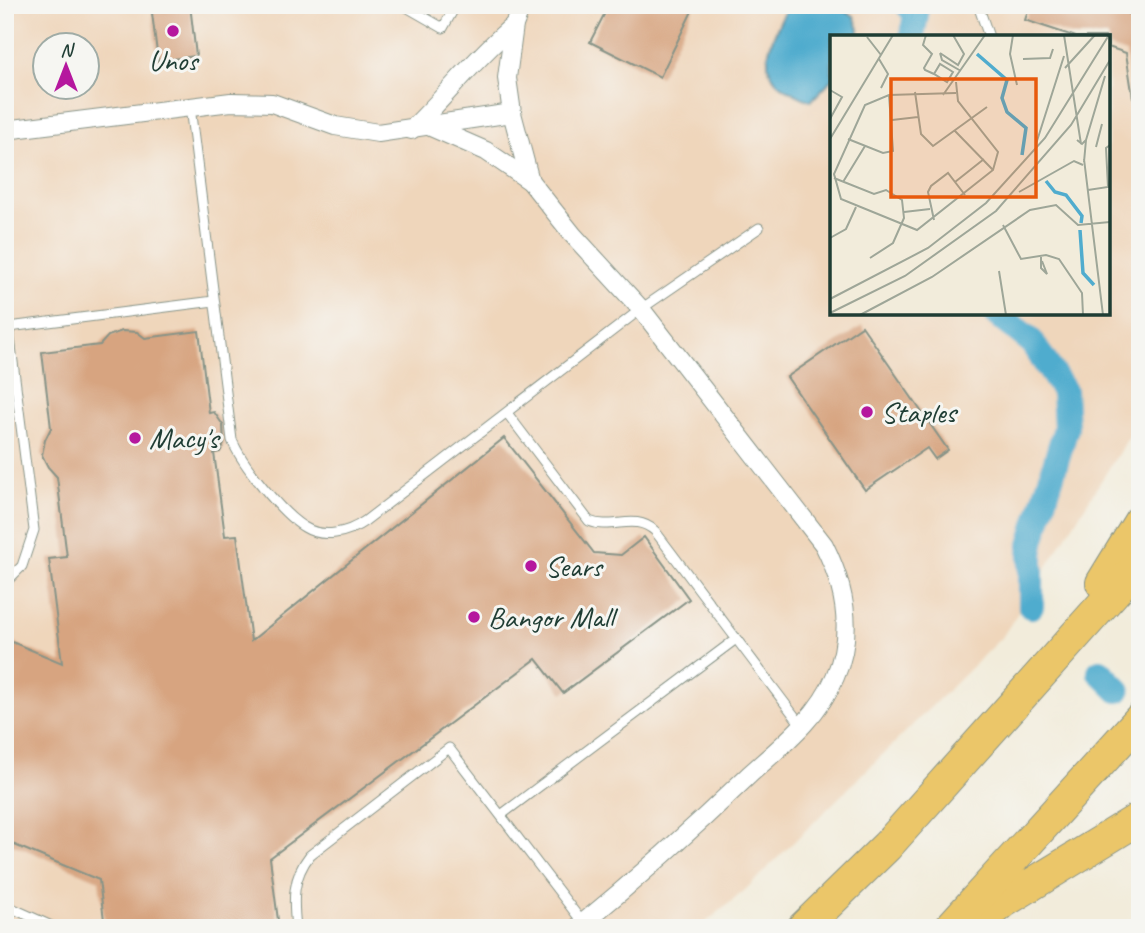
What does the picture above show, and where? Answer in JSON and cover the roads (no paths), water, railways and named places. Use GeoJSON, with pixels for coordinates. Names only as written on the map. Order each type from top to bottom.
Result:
{"type":"FeatureCollection","features":[{"type":"Feature","properties":{"kind":"highway"},"geometry":{"type":"LineString","coordinates":[[1091,619],[1102,583],[1140,521]]}},
{"type":"Feature","properties":{"kind":"highway"},"geometry":{"type":"LineString","coordinates":[[803,928],[887,846],[1140,563]]}},
{"type":"Feature","properties":{"kind":"highway"},"geometry":{"type":"LineString","coordinates":[[950,928],[1140,719]]}},
{"type":"Feature","properties":{"kind":"highway"},"geometry":{"type":"LineString","coordinates":[[973,928],[1003,902],[1140,818]]}},
{"type":"Feature","properties":{"kind":"street"},"geometry":{"type":"LineString","coordinates":[[522,5],[514,25],[507,78],[512,113],[530,181]]}},
{"type":"Feature","properties":{"kind":"street"},"geometry":{"type":"LineString","coordinates":[[411,130],[457,83],[484,50],[514,25]]}},
{"type":"Feature","properties":{"kind":"street"},"geometry":{"type":"LineString","coordinates":[[5,130],[231,102],[272,103],[335,126],[378,133],[512,113]]}},
{"type":"Feature","properties":{"kind":"street"},"geometry":{"type":"LineString","coordinates":[[430,127],[486,150],[530,181],[573,235],[641,309],[824,545],[840,581],[845,605],[844,650],[825,698],[802,726],[677,844],[580,925]]}},
{"type":"Feature","properties":{"kind":"lane"},"geometry":{"type":"LineString","coordinates":[[402,5],[443,28],[456,5]]}},
{"type":"Feature","properties":{"kind":"lane"},"geometry":{"type":"LineString","coordinates":[[978,5],[988,35]]}},
{"type":"Feature","properties":{"kind":"lane"},"geometry":{"type":"LineString","coordinates":[[190,107],[232,440],[250,472],[304,527],[328,534],[356,527],[641,309],[759,228]]}},
{"type":"Feature","properties":{"kind":"lane"},"geometry":{"type":"LineString","coordinates":[[5,298],[34,530],[22,566],[5,583]]}},
{"type":"Feature","properties":{"kind":"lane"},"geometry":{"type":"LineString","coordinates":[[9,327],[214,301]]}},
{"type":"Feature","properties":{"kind":"lane"},"geometry":{"type":"LineString","coordinates":[[507,413],[589,521],[607,526],[635,520],[655,531],[802,726]]}},
{"type":"Feature","properties":{"kind":"lane"},"geometry":{"type":"LineString","coordinates":[[501,816],[736,639]]}},
{"type":"Feature","properties":{"kind":"lane"},"geometry":{"type":"LineString","coordinates":[[296,928],[294,888],[302,865],[310,855],[449,747],[580,925]]}},
{"type":"Feature","properties":{"kind":"lane"},"geometry":{"type":"LineString","coordinates":[[5,905],[56,928]]}},
{"type":"Feature","properties":{"kind":"water"},"geometry":{"type":"Polygon","coordinates":[[[781,5],[832,5],[854,16],[859,29],[858,35],[830,35],[830,81],[811,101],[779,84],[768,65],[772,41],[786,9],[781,5]]]}},
{"type":"Feature","properties":{"kind":"waterway"},"geometry":{"type":"LineString","coordinates":[[908,5],[916,14],[912,35]]}},
{"type":"Feature","properties":{"kind":"waterway"},"geometry":{"type":"LineString","coordinates":[[998,315],[1031,341],[1064,391],[1066,428],[1031,545],[1031,606]]}},
{"type":"Feature","properties":{"kind":"waterway"},"geometry":{"type":"LineString","coordinates":[[1100,672],[1118,690]]}},
{"type":"Feature","properties":{"kind":"place","name":"Unos"},"geometry":{"type":"Point","coordinates":[173,31]}},
{"type":"Feature","properties":{"kind":"place","name":"Staples"},"geometry":{"type":"Point","coordinates":[867,412]}},
{"type":"Feature","properties":{"kind":"place","name":"Macy's"},"geometry":{"type":"Point","coordinates":[135,438]}},
{"type":"Feature","properties":{"kind":"place","name":"Sears"},"geometry":{"type":"Point","coordinates":[531,566]}},
{"type":"Feature","properties":{"kind":"place","name":"Bangor Mall"},"geometry":{"type":"Point","coordinates":[474,617]}}]}
